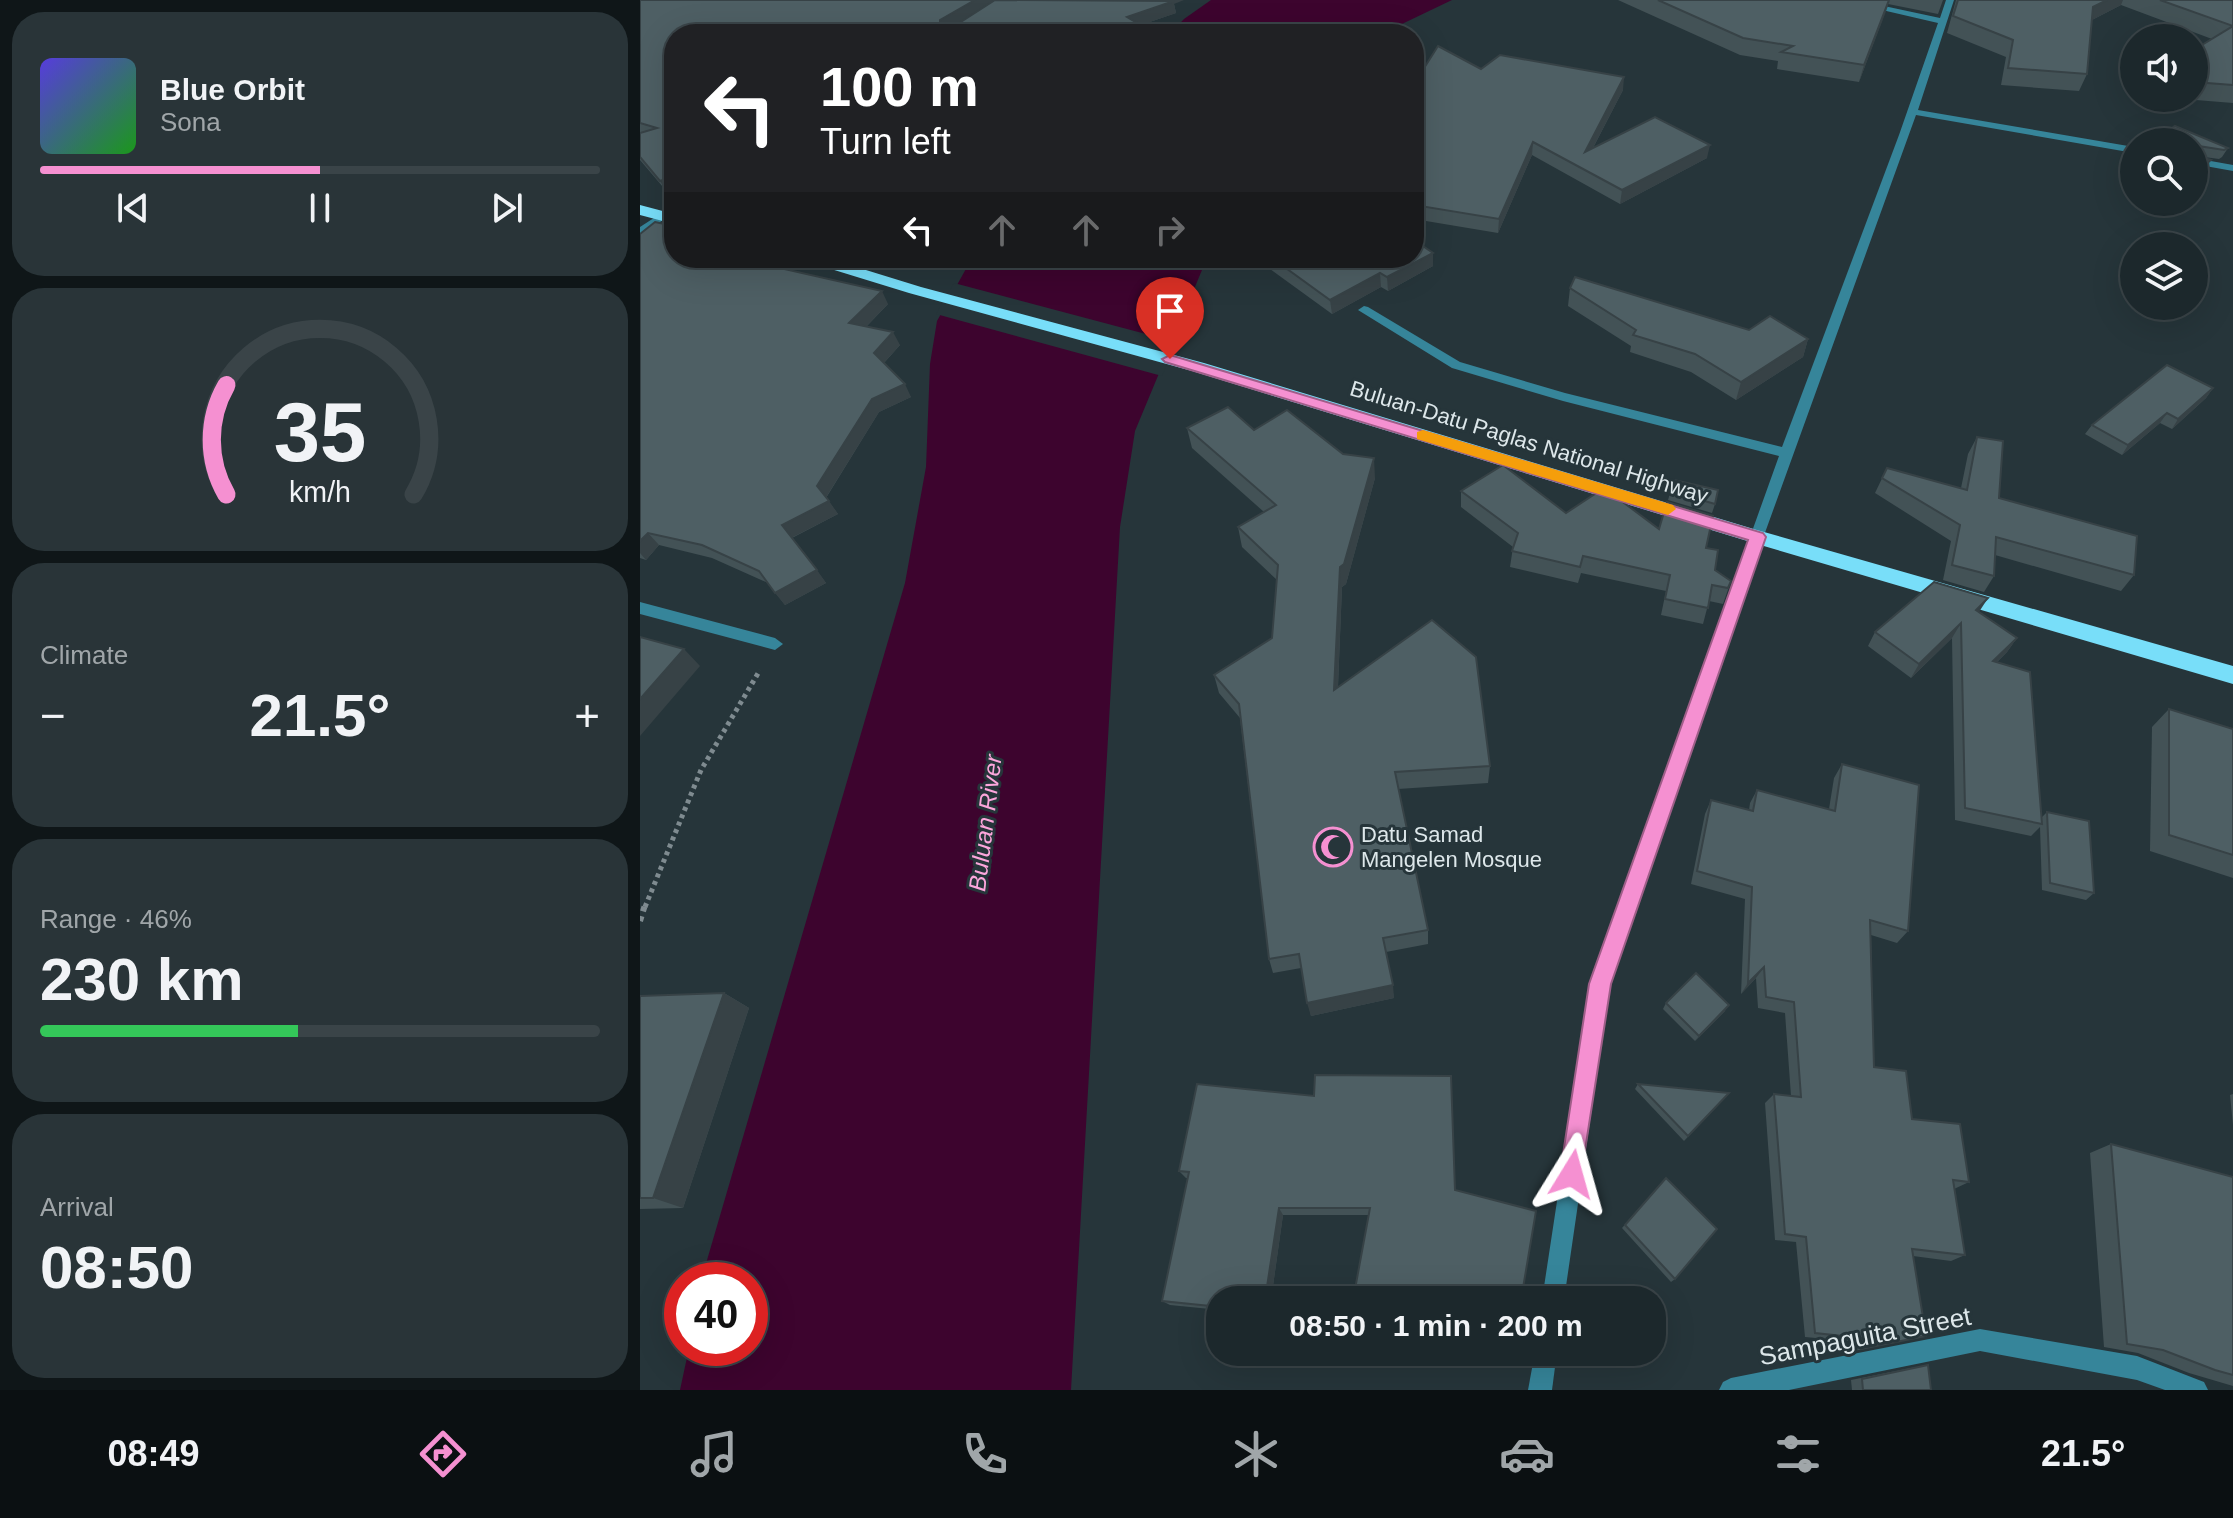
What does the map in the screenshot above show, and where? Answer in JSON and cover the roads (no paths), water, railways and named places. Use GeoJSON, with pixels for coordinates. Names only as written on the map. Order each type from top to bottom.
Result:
{"type":"FeatureCollection","features":[{"type":"Feature","properties":{"kind":"highway"},"geometry":{"type":"LineString","coordinates":[[640,210],[664,213]]}},
{"type":"Feature","properties":{"kind":"highway","name":"Buluan-Datu Paglas National Highway"},"geometry":{"type":"LineString","coordinates":[[844,268],[1198,367],[1757,537],[2233,675]]}},
{"type":"Feature","properties":{"kind":"street"},"geometry":{"type":"LineString","coordinates":[[1843,0],[1943,21]]}},
{"type":"Feature","properties":{"kind":"street"},"geometry":{"type":"LineString","coordinates":[[1555,1286],[1600,984],[1786,453],[1915,112],[1950,0]]}},
{"type":"Feature","properties":{"kind":"street"},"geometry":{"type":"LineString","coordinates":[[1915,112],[2120,148]]}},
{"type":"Feature","properties":{"kind":"street"},"geometry":{"type":"LineString","coordinates":[[2208,164],[2233,168]]}},
{"type":"Feature","properties":{"kind":"street"},"geometry":{"type":"LineString","coordinates":[[640,232],[664,218]]}},
{"type":"Feature","properties":{"kind":"street"},"geometry":{"type":"LineString","coordinates":[[1364,310],[1456,365],[1563,397],[1786,453]]}},
{"type":"Feature","properties":{"kind":"street"},"geometry":{"type":"LineString","coordinates":[[640,608],[775,644]]}},
{"type":"Feature","properties":{"kind":"street","name":"Sampaguita Street"},"geometry":{"type":"LineString","coordinates":[[1731,1390],[1980,1340],[2137,1368],[2196,1390]]}},
{"type":"Feature","properties":{"kind":"street"},"geometry":{"type":"LineString","coordinates":[[1540,1390],[1544,1366]]}},
{"type":"Feature","properties":{"kind":"water"},"geometry":{"type":"Polygon","coordinates":[[[1211,0],[1452,0],[1402,24],[1179,24],[1211,0]]]}},
{"type":"Feature","properties":{"kind":"water","name":"Buluan River"},"geometry":{"type":"Polygon","coordinates":[[[966,268],[1203,268],[1135,431],[1120,527],[1071,1390],[680,1390],[685,1366],[768,1366],[768,1262],[706,1262],[905,583],[926,467],[930,364],[937,321],[966,268]]]}},
{"type":"Feature","properties":{"kind":"place","name":"Datu Samad Mangelen Mosque"},"geometry":{"type":"Point","coordinates":[1333,847]}}]}
